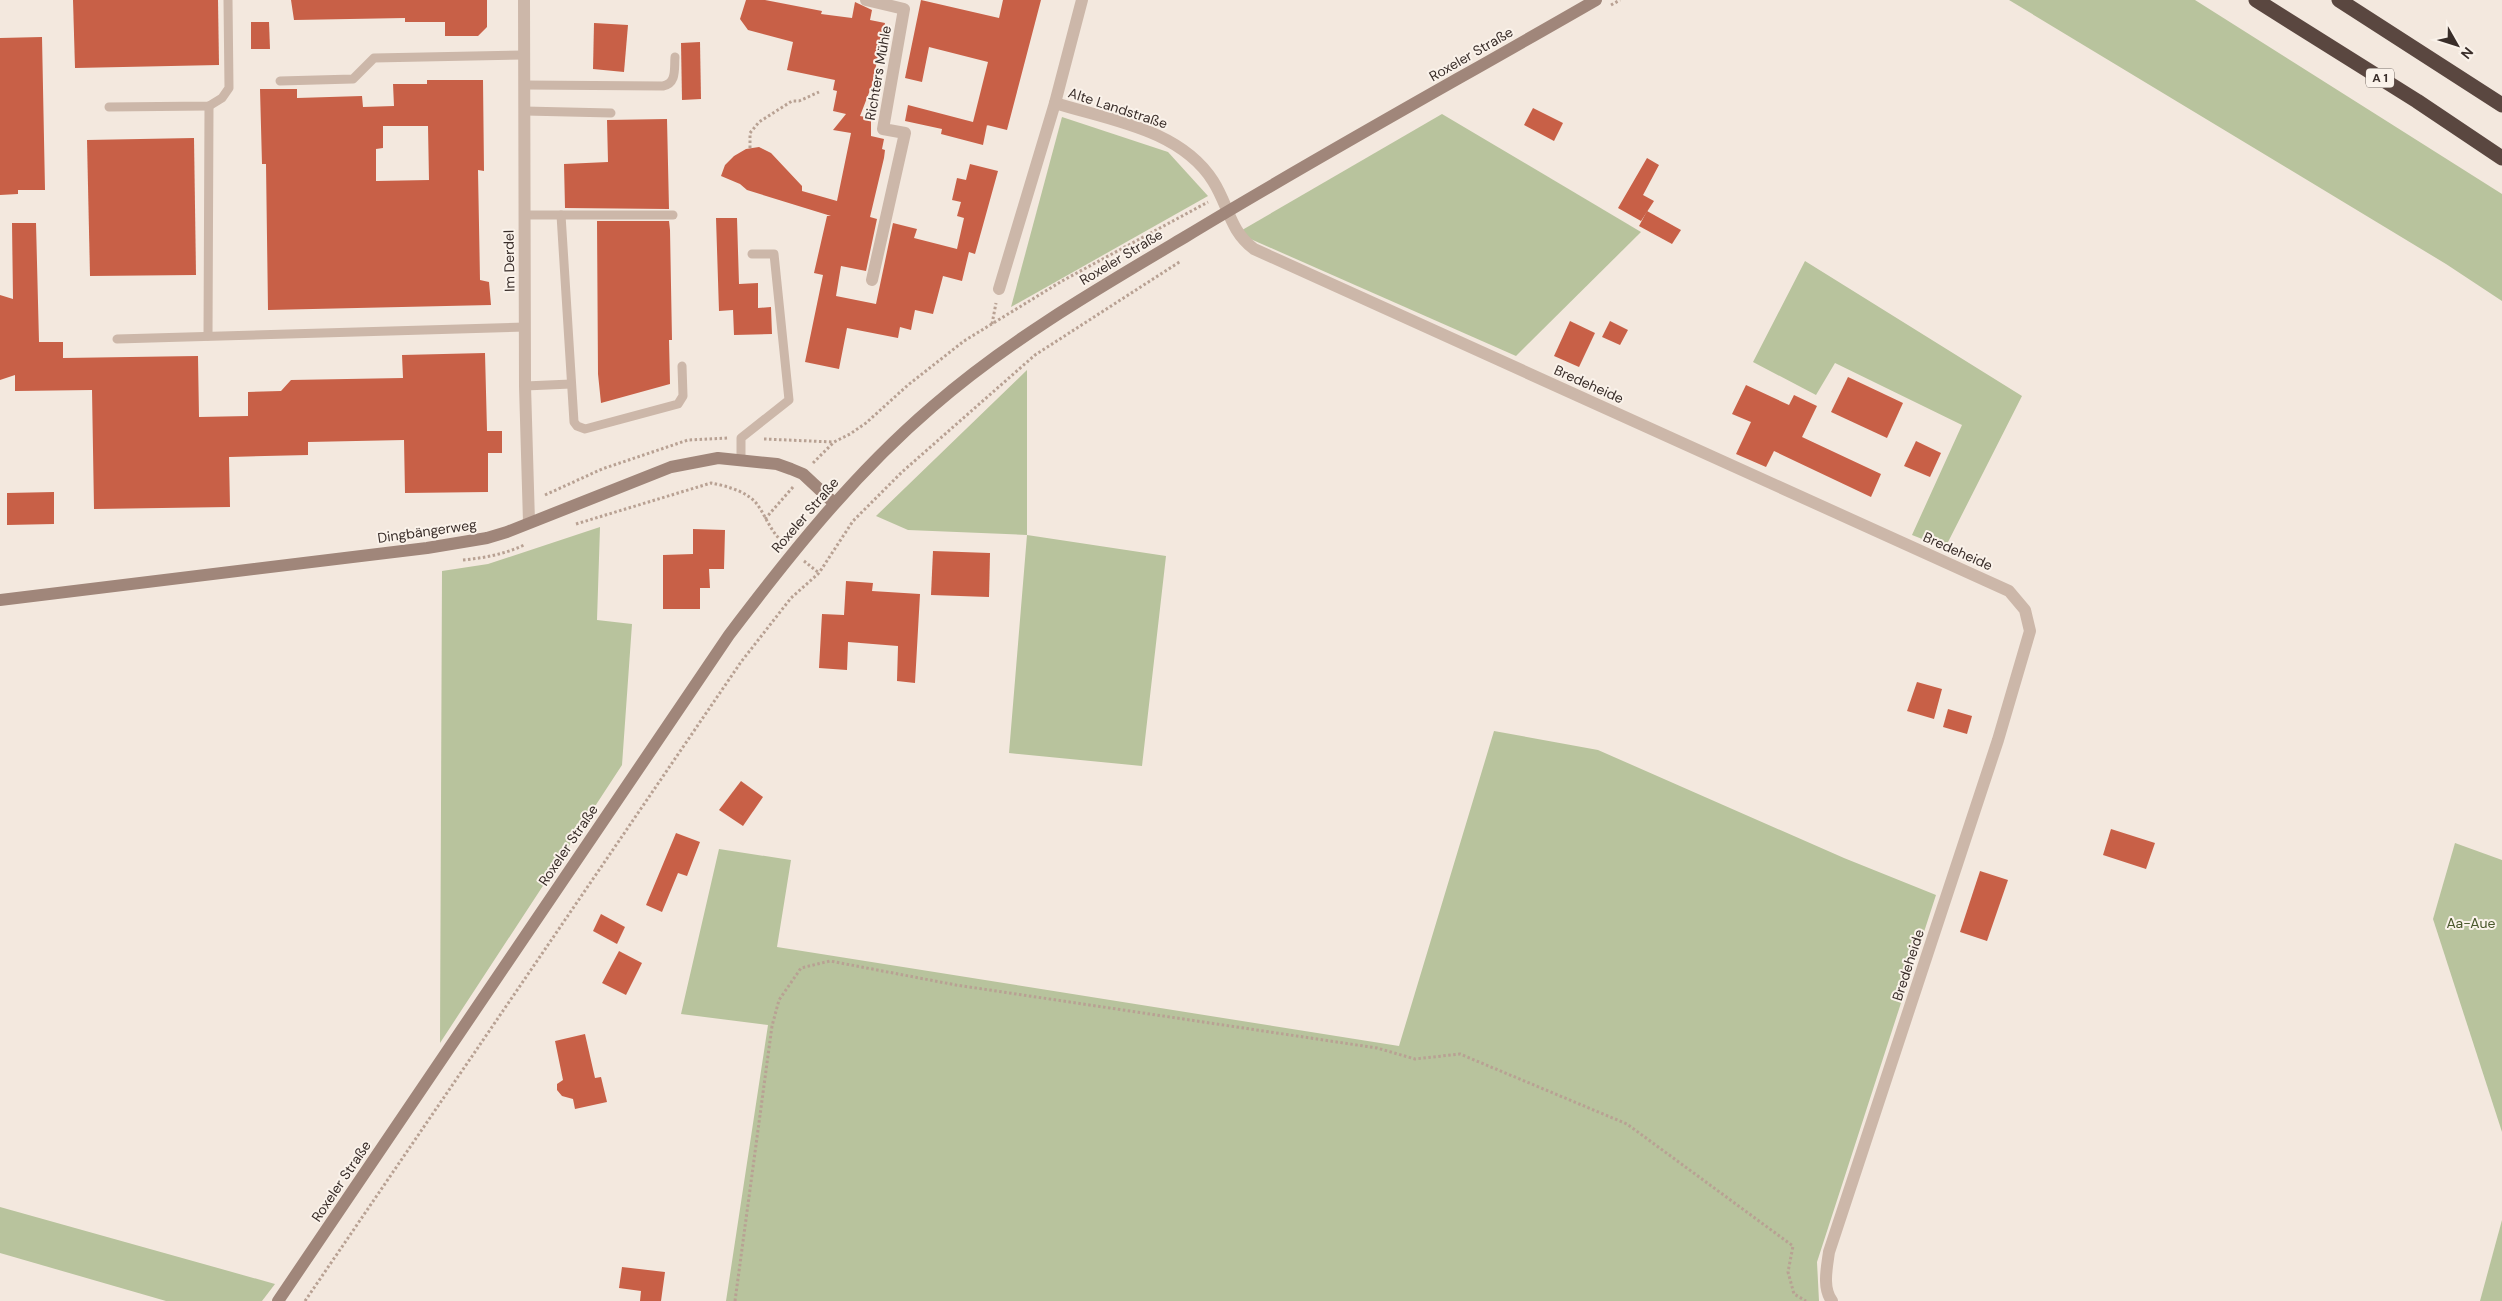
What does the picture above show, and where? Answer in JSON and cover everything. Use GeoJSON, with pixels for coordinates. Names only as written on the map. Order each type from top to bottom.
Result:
{"type":"FeatureCollection","features":[{"type":"Feature","properties":{"kind":"highway","name":"A 1"},"geometry":{"type":"LineString","coordinates":[[2256,0],[2417,101],[2502,158]]}},
{"type":"Feature","properties":{"kind":"highway"},"geometry":{"type":"LineString","coordinates":[[2339,0],[2502,105]]}},
{"type":"Feature","properties":{"kind":"main road","name":"Roxeler Straße"},"geometry":{"type":"LineString","coordinates":[[278,1301],[675,711],[735,627],[793,551],[881,454],[932,406],[995,357],[1060,311],[1228,211],[1596,0]]}},
{"type":"Feature","properties":{"kind":"main road","name":"Dingbängerweg"},"geometry":{"type":"LineString","coordinates":[[0,600],[427,548],[487,538],[671,467],[718,458],[741,459],[792,468],[803,474],[834,504]]}},
{"type":"Feature","properties":{"kind":"street","name":"Im Derdel"},"geometry":{"type":"LineString","coordinates":[[524,0],[525,386],[529,522]]}},
{"type":"Feature","properties":{"kind":"street","name":"Richters Mühle"},"geometry":{"type":"LineString","coordinates":[[866,0],[904,9],[883,129],[905,133],[872,280]]}},
{"type":"Feature","properties":{"kind":"street","name":"Alte Landstraße"},"geometry":{"type":"LineString","coordinates":[[999,289],[1055,103],[1082,0]]}},
{"type":"Feature","properties":{"kind":"street","name":"Alte Landstraße"},"geometry":{"type":"LineString","coordinates":[[1055,103],[1152,133],[1181,147],[1212,179],[1228,211]]}},
{"type":"Feature","properties":{"kind":"street","name":"Bredeheide"},"geometry":{"type":"LineString","coordinates":[[1228,211],[1241,239],[1254,249],[2009,591],[2025,610],[2030,631],[1998,740],[1829,1252],[1826,1280],[1828,1296],[1832,1301]]}},
{"type":"Feature","properties":{"kind":"lane"},"geometry":{"type":"LineString","coordinates":[[109,108],[209,106],[222,98],[229,88],[228,0]]}},
{"type":"Feature","properties":{"kind":"lane"},"geometry":{"type":"LineString","coordinates":[[280,81],[353,79],[374,58],[524,55]]}},
{"type":"Feature","properties":{"kind":"lane"},"geometry":{"type":"LineString","coordinates":[[524,85],[670,85],[673,80],[674,57]]}},
{"type":"Feature","properties":{"kind":"lane"},"geometry":{"type":"LineString","coordinates":[[208,336],[209,106]]}},
{"type":"Feature","properties":{"kind":"lane"},"geometry":{"type":"LineString","coordinates":[[524,111],[611,113]]}},
{"type":"Feature","properties":{"kind":"lane"},"geometry":{"type":"LineString","coordinates":[[524,215],[673,215]]}},
{"type":"Feature","properties":{"kind":"lane"},"geometry":{"type":"LineString","coordinates":[[562,215],[571,384],[574,422],[577,426],[585,429],[678,404],[684,396],[682,366]]}},
{"type":"Feature","properties":{"kind":"lane"},"geometry":{"type":"LineString","coordinates":[[741,459],[741,438],[789,400],[774,254],[752,254]]}},
{"type":"Feature","properties":{"kind":"lane"},"geometry":{"type":"LineString","coordinates":[[117,339],[525,327]]}},
{"type":"Feature","properties":{"kind":"lane"},"geometry":{"type":"LineString","coordinates":[[525,386],[571,384]]}},
{"type":"Feature","properties":{"kind":"path"},"geometry":{"type":"LineString","coordinates":[[750,148],[750,133],[759,122],[792,101],[799,102],[819,92]]}},
{"type":"Feature","properties":{"kind":"path"},"geometry":{"type":"LineString","coordinates":[[834,442],[850,434],[866,422],[908,385],[957,347],[1062,281],[1192,209],[1222,196]]}},
{"type":"Feature","properties":{"kind":"path"},"geometry":{"type":"LineString","coordinates":[[305,1301],[741,662],[791,598],[819,574],[853,521],[902,472],[1035,355],[1185,258]]}},
{"type":"Feature","properties":{"kind":"path"},"geometry":{"type":"LineString","coordinates":[[992,325],[999,289]]}},
{"type":"Feature","properties":{"kind":"path"},"geometry":{"type":"LineString","coordinates":[[735,1301],[772,1026],[779,1000],[801,968],[830,961],[956,985],[1377,1048],[1415,1059],[1460,1054],[1627,1124],[1793,1246],[1788,1272],[1794,1294],[1806,1301]]}},
{"type":"Feature","properties":{"kind":"green space"},"geometry":{"type":"Polygon","coordinates":[[[2009,0],[2195,0],[2502,194],[2502,301],[2446,264],[2009,0]]]}},
{"type":"Feature","properties":{"kind":"green space"},"geometry":{"type":"Polygon","coordinates":[[[1442,114],[1641,232],[1516,356],[1237,233],[1442,114]]]}},
{"type":"Feature","properties":{"kind":"green space"},"geometry":{"type":"Polygon","coordinates":[[[1062,117],[1168,152],[1208,196],[1011,307],[1062,117]]]}},
{"type":"Feature","properties":{"kind":"green space"},"geometry":{"type":"Polygon","coordinates":[[[1805,261],[2022,396],[1945,548],[1912,535],[1962,425],[1835,363],[1816,395],[1753,362],[1805,261]]]}},
{"type":"Feature","properties":{"kind":"green space"},"geometry":{"type":"Polygon","coordinates":[[[1027,370],[1027,535],[908,530],[876,516],[1027,370]]]}},
{"type":"Feature","properties":{"kind":"green space"},"geometry":{"type":"Polygon","coordinates":[[[600,527],[597,620],[632,624],[622,765],[440,1043],[442,571],[488,564],[600,527]]]}},
{"type":"Feature","properties":{"kind":"green space"},"geometry":{"type":"Polygon","coordinates":[[[1027,535],[1166,556],[1142,766],[1009,753],[1027,535]]]}},
{"type":"Feature","properties":{"kind":"green space"},"geometry":{"type":"Polygon","coordinates":[[[1494,731],[1598,750],[1844,858],[1936,895],[1817,1262],[1819,1301],[726,1301],[768,1025],[681,1014],[719,849],[791,860],[777,947],[1399,1046],[1494,731]]]}},
{"type":"Feature","properties":{"kind":"green space","name":"Aa-Aue"},"geometry":{"type":"Polygon","coordinates":[[[2455,843],[2502,860],[2502,1132],[2433,919],[2455,843]]]}},
{"type":"Feature","properties":{"kind":"green space"},"geometry":{"type":"Polygon","coordinates":[[[0,1207],[275,1284],[262,1301],[166,1301],[0,1253],[0,1207]]]}},
{"type":"Feature","properties":{"kind":"green space"},"geometry":{"type":"Polygon","coordinates":[[[2502,1220],[2502,1301],[2480,1301],[2502,1220]]]}},
{"type":"Feature","properties":{"kind":"building"},"geometry":{"type":"Polygon","coordinates":[[[73,0],[218,0],[219,65],[75,68],[73,0]]]}},
{"type":"Feature","properties":{"kind":"building"},"geometry":{"type":"Polygon","coordinates":[[[291,0],[487,0],[487,27],[478,36],[445,36],[445,22],[405,22],[405,18],[294,20],[291,0]]]}},
{"type":"Feature","properties":{"kind":"building"},"geometry":{"type":"Polygon","coordinates":[[[746,0],[765,0],[822,11],[821,14],[852,18],[855,2],[872,10],[870,20],[885,23],[872,85],[860,116],[871,118],[871,136],[884,139],[882,149],[885,150],[884,158],[870,217],[877,219],[866,271],[841,266],[836,296],[876,304],[893,223],[917,229],[914,238],[957,249],[964,218],[957,216],[961,202],[952,200],[957,178],[966,180],[970,164],[998,171],[975,254],[969,252],[962,281],[943,276],[933,314],[915,310],[911,330],[900,327],[898,338],[847,328],[839,369],[805,362],[823,275],[814,273],[827,216],[831,216],[747,190],[740,184],[721,176],[725,165],[734,156],[746,149],[759,147],[771,153],[802,186],[802,191],[837,201],[851,133],[833,130],[846,114],[833,111],[837,91],[833,90],[835,80],[787,70],[793,42],[748,30],[740,19],[746,0]]]}},
{"type":"Feature","properties":{"kind":"building"},"geometry":{"type":"Polygon","coordinates":[[[921,0],[999,18],[1003,0],[1041,0],[1007,130],[987,125],[983,145],[941,134],[942,129],[905,121],[908,105],[973,122],[988,62],[929,47],[922,82],[905,78],[921,0]]]}},
{"type":"Feature","properties":{"kind":"building"},"geometry":{"type":"Polygon","coordinates":[[[251,22],[269,22],[270,49],[251,49],[251,22]]]}},
{"type":"Feature","properties":{"kind":"building"},"geometry":{"type":"Polygon","coordinates":[[[594,23],[628,25],[624,72],[593,69],[594,23]]]}},
{"type":"Feature","properties":{"kind":"building"},"geometry":{"type":"Polygon","coordinates":[[[42,37],[45,190],[18,190],[18,194],[0,195],[0,38],[42,37]]]}},
{"type":"Feature","properties":{"kind":"building"},"geometry":{"type":"Polygon","coordinates":[[[700,42],[701,99],[682,100],[681,43],[700,42]]]}},
{"type":"Feature","properties":{"kind":"building"},"geometry":{"type":"Polygon","coordinates":[[[427,80],[483,80],[484,171],[478,170],[480,280],[489,282],[491,305],[268,310],[266,164],[262,164],[260,89],[297,89],[297,98],[362,96],[363,107],[394,106],[393,84],[427,84],[427,80]],[[383,126],[383,148],[376,149],[376,181],[429,180],[428,126],[383,126]]]}},
{"type":"Feature","properties":{"kind":"building"},"geometry":{"type":"Polygon","coordinates":[[[1533,108],[1563,123],[1554,141],[1524,125],[1533,108]]]}},
{"type":"Feature","properties":{"kind":"building"},"geometry":{"type":"Polygon","coordinates":[[[667,119],[669,209],[565,208],[564,164],[608,162],[607,120],[667,119]]]}},
{"type":"Feature","properties":{"kind":"building"},"geometry":{"type":"Polygon","coordinates":[[[194,138],[196,275],[90,276],[87,140],[194,138]]]}},
{"type":"Feature","properties":{"kind":"building"},"geometry":{"type":"Polygon","coordinates":[[[1647,158],[1659,165],[1643,195],[1654,201],[1641,221],[1618,208],[1647,158]]]}},
{"type":"Feature","properties":{"kind":"building"},"geometry":{"type":"Polygon","coordinates":[[[1647,211],[1681,230],[1672,244],[1639,226],[1647,211]]]}},
{"type":"Feature","properties":{"kind":"building"},"geometry":{"type":"Polygon","coordinates":[[[716,218],[737,218],[739,284],[758,283],[758,308],[771,307],[772,334],[734,335],[733,310],[719,311],[716,218]]]}},
{"type":"Feature","properties":{"kind":"building"},"geometry":{"type":"Polygon","coordinates":[[[597,221],[669,221],[670,230],[672,340],[669,340],[670,384],[601,403],[598,374],[597,221]]]}},
{"type":"Feature","properties":{"kind":"building"},"geometry":{"type":"Polygon","coordinates":[[[12,223],[36,223],[39,342],[63,342],[63,358],[198,356],[199,417],[248,416],[248,392],[281,391],[291,380],[403,378],[402,355],[485,353],[487,431],[502,431],[502,453],[488,453],[488,492],[405,493],[404,440],[308,442],[308,455],[229,457],[230,507],[94,509],[92,390],[15,391],[15,375],[0,380],[0,295],[13,299],[12,223]]]}},
{"type":"Feature","properties":{"kind":"building"},"geometry":{"type":"Polygon","coordinates":[[[1570,321],[1595,333],[1579,367],[1554,356],[1570,321]]]}},
{"type":"Feature","properties":{"kind":"building"},"geometry":{"type":"Polygon","coordinates":[[[1610,321],[1628,330],[1620,345],[1602,337],[1610,321]]]}},
{"type":"Feature","properties":{"kind":"building"},"geometry":{"type":"Polygon","coordinates":[[[1848,377],[1903,403],[1887,438],[1831,412],[1848,377]]]}},
{"type":"Feature","properties":{"kind":"building"},"geometry":{"type":"Polygon","coordinates":[[[1746,385],[1789,405],[1794,395],[1817,406],[1802,437],[1881,474],[1871,497],[1774,451],[1766,467],[1736,454],[1751,422],[1732,414],[1746,385]]]}},
{"type":"Feature","properties":{"kind":"building"},"geometry":{"type":"Polygon","coordinates":[[[1916,441],[1941,453],[1930,477],[1904,466],[1916,441]]]}},
{"type":"Feature","properties":{"kind":"building"},"geometry":{"type":"Polygon","coordinates":[[[54,492],[54,524],[7,525],[7,493],[54,492]]]}},
{"type":"Feature","properties":{"kind":"building"},"geometry":{"type":"Polygon","coordinates":[[[693,529],[725,530],[724,569],[709,569],[710,588],[700,588],[700,609],[663,609],[663,555],[693,554],[693,529]]]}},
{"type":"Feature","properties":{"kind":"building"},"geometry":{"type":"Polygon","coordinates":[[[933,551],[990,553],[989,597],[931,595],[933,551]]]}},
{"type":"Feature","properties":{"kind":"building"},"geometry":{"type":"Polygon","coordinates":[[[846,581],[873,583],[872,591],[920,594],[915,683],[897,681],[898,646],[848,642],[847,670],[819,668],[822,614],[844,615],[846,581]]]}},
{"type":"Feature","properties":{"kind":"building"},"geometry":{"type":"Polygon","coordinates":[[[1917,682],[1942,689],[1934,719],[1907,711],[1917,682]]]}},
{"type":"Feature","properties":{"kind":"building"},"geometry":{"type":"Polygon","coordinates":[[[1948,709],[1972,716],[1967,734],[1943,727],[1948,709]]]}},
{"type":"Feature","properties":{"kind":"building"},"geometry":{"type":"Polygon","coordinates":[[[741,781],[763,797],[743,826],[719,810],[741,781]]]}},
{"type":"Feature","properties":{"kind":"building"},"geometry":{"type":"Polygon","coordinates":[[[2111,829],[2155,843],[2146,869],[2103,855],[2111,829]]]}},
{"type":"Feature","properties":{"kind":"building"},"geometry":{"type":"Polygon","coordinates":[[[676,833],[700,842],[687,876],[678,873],[662,912],[646,905],[676,833]]]}},
{"type":"Feature","properties":{"kind":"building"},"geometry":{"type":"Polygon","coordinates":[[[1980,871],[2008,880],[1987,941],[1960,932],[1980,871]]]}},
{"type":"Feature","properties":{"kind":"building"},"geometry":{"type":"Polygon","coordinates":[[[601,914],[625,927],[617,944],[593,931],[601,914]]]}},
{"type":"Feature","properties":{"kind":"building"},"geometry":{"type":"Polygon","coordinates":[[[619,951],[642,963],[626,995],[602,983],[619,951]]]}},
{"type":"Feature","properties":{"kind":"building"},"geometry":{"type":"Polygon","coordinates":[[[585,1034],[595,1078],[601,1077],[607,1102],[575,1109],[573,1099],[562,1096],[557,1090],[557,1084],[563,1080],[555,1041],[585,1034]]]}},
{"type":"Feature","properties":{"kind":"building"},"geometry":{"type":"Polygon","coordinates":[[[622,1267],[665,1272],[661,1301],[640,1301],[641,1291],[619,1288],[622,1267]]]}}]}
